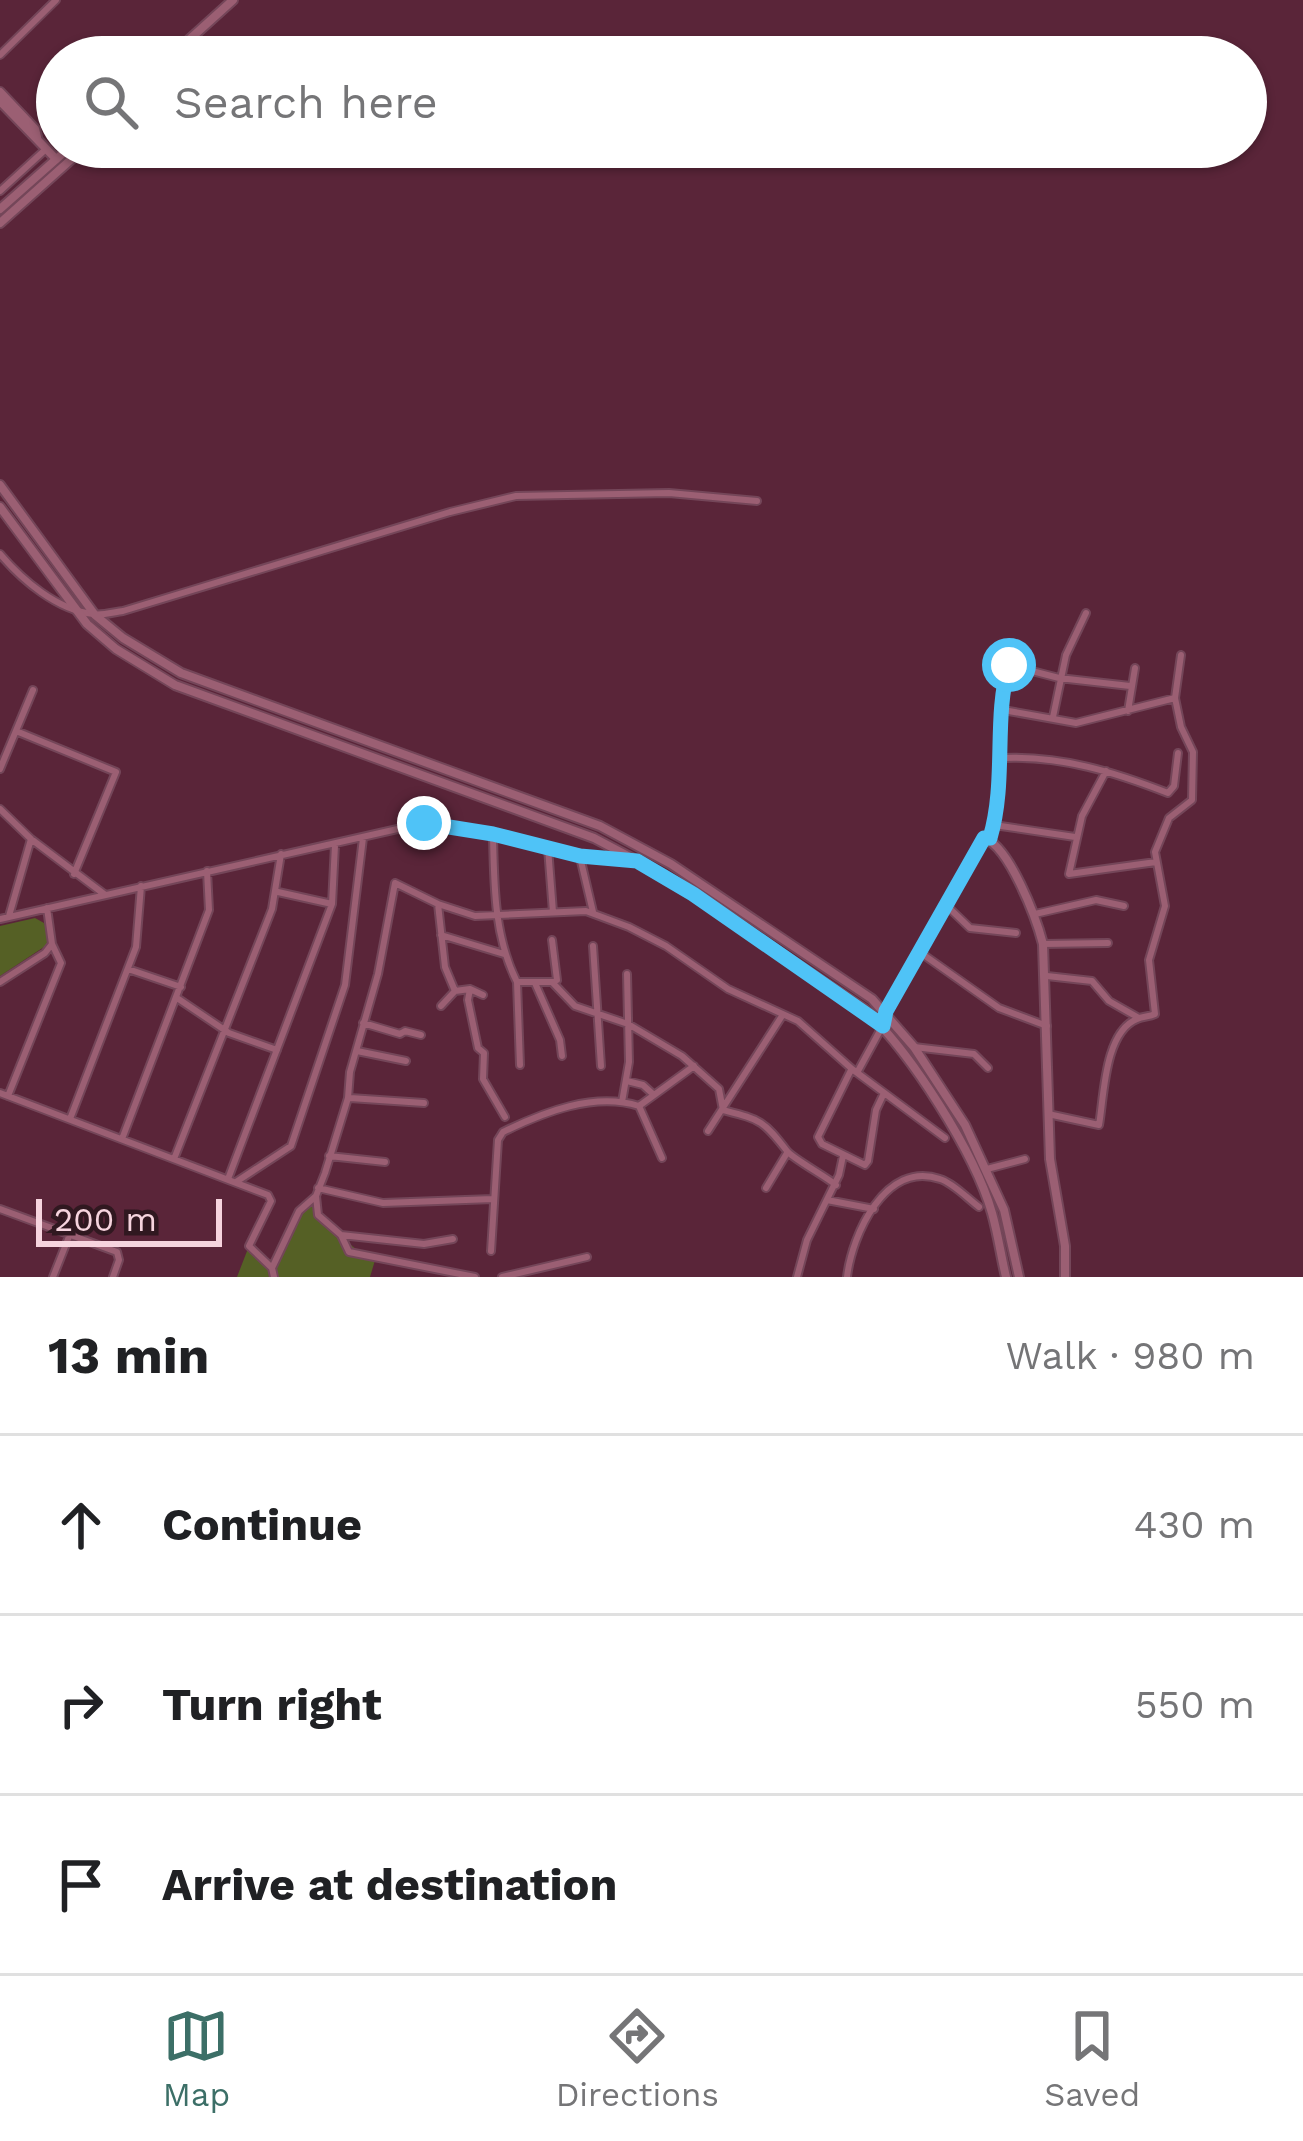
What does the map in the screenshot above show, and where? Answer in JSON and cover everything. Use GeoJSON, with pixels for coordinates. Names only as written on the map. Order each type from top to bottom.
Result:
{"type":"FeatureCollection","features":[{"type":"Feature","properties":{"kind":"main road"},"geometry":{"type":"LineString","coordinates":[[193,36],[233,0]]}},
{"type":"Feature","properties":{"kind":"main road"},"geometry":{"type":"LineString","coordinates":[[0,92],[36,136]]}},
{"type":"Feature","properties":{"kind":"main road"},"geometry":{"type":"LineString","coordinates":[[0,101],[25,123]]}},
{"type":"Feature","properties":{"kind":"main road"},"geometry":{"type":"LineString","coordinates":[[0,209],[46,168]]}},
{"type":"Feature","properties":{"kind":"main road"},"geometry":{"type":"LineString","coordinates":[[0,223],[62,168]]}},
{"type":"Feature","properties":{"kind":"main road"},"geometry":{"type":"LineString","coordinates":[[0,485],[95,615],[181,673],[600,826],[700,883],[886,1011],[965,1125],[1004,1210],[1019,1277]]}},
{"type":"Feature","properties":{"kind":"main road"},"geometry":{"type":"LineString","coordinates":[[0,507],[70,607],[116,649],[175,685],[594,838],[693,894],[883,1026],[976,1174],[993,1214],[1006,1277]]}},
{"type":"Feature","properties":{"kind":"main road"},"geometry":{"type":"LineString","coordinates":[[987,838],[1000,847],[1035,914],[1043,944],[1050,1159],[1065,1246],[1065,1277]]}},
{"type":"Feature","properties":{"kind":"street"},"geometry":{"type":"LineString","coordinates":[[0,55],[56,0]]}},
{"type":"Feature","properties":{"kind":"street"},"geometry":{"type":"LineString","coordinates":[[0,191],[36,158]]}},
{"type":"Feature","properties":{"kind":"street"},"geometry":{"type":"LineString","coordinates":[[0,554],[16,573],[70,607],[95,615],[123,611],[516,496],[669,494],[758,501]]}},
{"type":"Feature","properties":{"kind":"street"},"geometry":{"type":"LineString","coordinates":[[1052,719],[1059,677],[1086,613]]}},
{"type":"Feature","properties":{"kind":"street"},"geometry":{"type":"LineString","coordinates":[[1048,1114],[1100,1124],[1106,1068],[1116,1046],[1139,1018],[1155,1014],[1149,960],[1165,906],[1155,852],[1168,818],[1192,800],[1194,789],[1190,775],[1193,752],[1174,698],[1181,655]]}},
{"type":"Feature","properties":{"kind":"street"},"geometry":{"type":"LineString","coordinates":[[884,1094],[865,1165],[822,1144],[818,1137],[994,825],[1009,665],[1130,686]]}},
{"type":"Feature","properties":{"kind":"street"},"geometry":{"type":"LineString","coordinates":[[1128,711],[1136,668]]}},
{"type":"Feature","properties":{"kind":"street"},"geometry":{"type":"LineString","coordinates":[[0,769],[33,690]]}},
{"type":"Feature","properties":{"kind":"street"},"geometry":{"type":"LineString","coordinates":[[1003,710],[1076,723],[1174,698]]}},
{"type":"Feature","properties":{"kind":"street"},"geometry":{"type":"LineString","coordinates":[[16,730],[116,772],[74,874]]}},
{"type":"Feature","properties":{"kind":"street"},"geometry":{"type":"LineString","coordinates":[[1003,758],[1062,760],[1107,770],[1168,793],[1174,786],[1178,753]]}},
{"type":"Feature","properties":{"kind":"street"},"geometry":{"type":"LineString","coordinates":[[1107,770],[1093,791],[1076,837],[1070,875],[1156,862]]}},
{"type":"Feature","properties":{"kind":"street"},"geometry":{"type":"LineString","coordinates":[[0,809],[74,874],[105,894]]}},
{"type":"Feature","properties":{"kind":"street"},"geometry":{"type":"LineString","coordinates":[[4,918],[424,823],[580,856],[637,861]]}},
{"type":"Feature","properties":{"kind":"street"},"geometry":{"type":"LineString","coordinates":[[994,825],[1076,837]]}},
{"type":"Feature","properties":{"kind":"street"},"geometry":{"type":"LineString","coordinates":[[493,834],[504,953],[517,982],[520,1065]]}},
{"type":"Feature","properties":{"kind":"street"},"geometry":{"type":"LineString","coordinates":[[232,1181],[291,1146],[345,985],[363,838]]}},
{"type":"Feature","properties":{"kind":"street"},"geometry":{"type":"LineString","coordinates":[[4,918],[31,839]]}},
{"type":"Feature","properties":{"kind":"street"},"geometry":{"type":"LineString","coordinates":[[232,1181],[332,904],[335,845]]}},
{"type":"Feature","properties":{"kind":"street"},"geometry":{"type":"LineString","coordinates":[[548,848],[553,912]]}},
{"type":"Feature","properties":{"kind":"street"},"geometry":{"type":"LineString","coordinates":[[174,1159],[277,892],[281,854]]}},
{"type":"Feature","properties":{"kind":"street"},"geometry":{"type":"LineString","coordinates":[[580,856],[592,912]]}},
{"type":"Feature","properties":{"kind":"street"},"geometry":{"type":"LineString","coordinates":[[122,1139],[209,910],[207,872]]}},
{"type":"Feature","properties":{"kind":"street"},"geometry":{"type":"LineString","coordinates":[[476,1277],[351,1253],[341,1235],[318,1215],[317,1192],[348,1098],[350,1072],[378,974],[392,886],[400,883],[438,904],[475,916],[592,912],[667,946],[728,989],[808,1028],[884,1094],[945,1138]]}},
{"type":"Feature","properties":{"kind":"street"},"geometry":{"type":"LineString","coordinates":[[70,1119],[136,947],[141,886]]}},
{"type":"Feature","properties":{"kind":"street"},"geometry":{"type":"LineString","coordinates":[[277,892],[332,904]]}},
{"type":"Feature","properties":{"kind":"street"},"geometry":{"type":"LineString","coordinates":[[1035,914],[1096,900],[1124,906]]}},
{"type":"Feature","properties":{"kind":"street"},"geometry":{"type":"LineString","coordinates":[[438,904],[445,967],[454,991]]}},
{"type":"Feature","properties":{"kind":"street"},"geometry":{"type":"LineString","coordinates":[[947,905],[967,926],[1016,933]]}},
{"type":"Feature","properties":{"kind":"street"},"geometry":{"type":"LineString","coordinates":[[47,908],[52,944],[61,963],[4,1095],[268,1196],[271,1202],[249,1246],[273,1273],[299,1211],[317,1192]]}},
{"type":"Feature","properties":{"kind":"street"},"geometry":{"type":"LineString","coordinates":[[441,935],[504,953]]}},
{"type":"Feature","properties":{"kind":"street"},"geometry":{"type":"LineString","coordinates":[[517,982],[556,980],[552,940]]}},
{"type":"Feature","properties":{"kind":"street"},"geometry":{"type":"LineString","coordinates":[[1043,944],[1108,943]]}},
{"type":"Feature","properties":{"kind":"street"},"geometry":{"type":"LineString","coordinates":[[1,983],[52,944]]}},
{"type":"Feature","properties":{"kind":"street"},"geometry":{"type":"LineString","coordinates":[[593,946],[601,1066]]}},
{"type":"Feature","properties":{"kind":"street"},"geometry":{"type":"LineString","coordinates":[[920,952],[999,1008],[1046,1025]]}},
{"type":"Feature","properties":{"kind":"street"},"geometry":{"type":"LineString","coordinates":[[128,969],[181,987]]}},
{"type":"Feature","properties":{"kind":"street"},"geometry":{"type":"LineString","coordinates":[[622,1102],[627,1082],[627,974]]}},
{"type":"Feature","properties":{"kind":"street"},"geometry":{"type":"LineString","coordinates":[[1047,976],[1092,981],[1109,1001],[1139,1018]]}},
{"type":"Feature","properties":{"kind":"street"},"geometry":{"type":"LineString","coordinates":[[535,982],[560,1040],[562,1057]]}},
{"type":"Feature","properties":{"kind":"street"},"geometry":{"type":"LineString","coordinates":[[552,982],[572,1004],[628,1024],[694,1066],[718,1089],[722,1109]]}},
{"type":"Feature","properties":{"kind":"street"},"geometry":{"type":"LineString","coordinates":[[470,989],[478,1048],[484,1053],[483,1079],[505,1117]]}},
{"type":"Feature","properties":{"kind":"street"},"geometry":{"type":"LineString","coordinates":[[441,1006],[454,991],[470,989],[483,995]]}},
{"type":"Feature","properties":{"kind":"street"},"geometry":{"type":"LineString","coordinates":[[177,998],[224,1030],[277,1050]]}},
{"type":"Feature","properties":{"kind":"street"},"geometry":{"type":"LineString","coordinates":[[708,1132],[782,1016]]}},
{"type":"Feature","properties":{"kind":"street"},"geometry":{"type":"LineString","coordinates":[[363,1023],[421,1036]]}},
{"type":"Feature","properties":{"kind":"street"},"geometry":{"type":"LineString","coordinates":[[914,1047],[974,1054],[988,1068]]}},
{"type":"Feature","properties":{"kind":"street"},"geometry":{"type":"LineString","coordinates":[[356,1051],[406,1061]]}},
{"type":"Feature","properties":{"kind":"street"},"geometry":{"type":"LineString","coordinates":[[491,1252],[502,1132],[596,1101],[639,1106],[694,1066]]}},
{"type":"Feature","properties":{"kind":"street"},"geometry":{"type":"LineString","coordinates":[[627,1082],[643,1085],[654,1095]]}},
{"type":"Feature","properties":{"kind":"street"},"geometry":{"type":"LineString","coordinates":[[348,1098],[424,1103]]}},
{"type":"Feature","properties":{"kind":"street"},"geometry":{"type":"LineString","coordinates":[[639,1106],[662,1158]]}},
{"type":"Feature","properties":{"kind":"street"},"geometry":{"type":"LineString","coordinates":[[722,1109],[773,1129],[787,1153],[836,1185]]}},
{"type":"Feature","properties":{"kind":"street"},"geometry":{"type":"LineString","coordinates":[[766,1188],[787,1153]]}},
{"type":"Feature","properties":{"kind":"street"},"geometry":{"type":"LineString","coordinates":[[329,1156],[386,1162]]}},
{"type":"Feature","properties":{"kind":"street"},"geometry":{"type":"LineString","coordinates":[[797,1277],[807,1240],[836,1185],[843,1156]]}},
{"type":"Feature","properties":{"kind":"street"},"geometry":{"type":"LineString","coordinates":[[987,1169],[1024,1159]]}},
{"type":"Feature","properties":{"kind":"street"},"geometry":{"type":"LineString","coordinates":[[847,1277],[862,1223],[901,1180],[935,1178],[979,1207]]}},
{"type":"Feature","properties":{"kind":"street"},"geometry":{"type":"LineString","coordinates":[[317,1192],[383,1204],[494,1198]]}},
{"type":"Feature","properties":{"kind":"street"},"geometry":{"type":"LineString","coordinates":[[827,1200],[874,1209]]}},
{"type":"Feature","properties":{"kind":"street"},"geometry":{"type":"LineString","coordinates":[[0,1209],[117,1252],[113,1277]]}},
{"type":"Feature","properties":{"kind":"street"},"geometry":{"type":"LineString","coordinates":[[53,1277],[70,1234]]}},
{"type":"Feature","properties":{"kind":"street"},"geometry":{"type":"LineString","coordinates":[[341,1235],[424,1244],[453,1239]]}},
{"type":"Feature","properties":{"kind":"street"},"geometry":{"type":"LineString","coordinates":[[502,1277],[587,1257]]}},
{"type":"Feature","properties":{"kind":"green space"},"geometry":{"type":"Polygon","coordinates":[[[35,918],[49,933],[47,945],[0,976],[0,926],[35,918]]]}},
{"type":"Feature","properties":{"kind":"green space"},"geometry":{"type":"Polygon","coordinates":[[[310,1201],[317,1217],[362,1254],[376,1257],[370,1277],[237,1277],[249,1246],[272,1268],[299,1211],[310,1201]]]}},
{"type":"Feature","properties":{"kind":"route"},"geometry":{"type":"LineString","coordinates":[[424,823],[580,856],[637,861],[693,894],[883,1026],[886,1011],[984,838],[990,838],[1000,787],[1009,665]]}}]}
